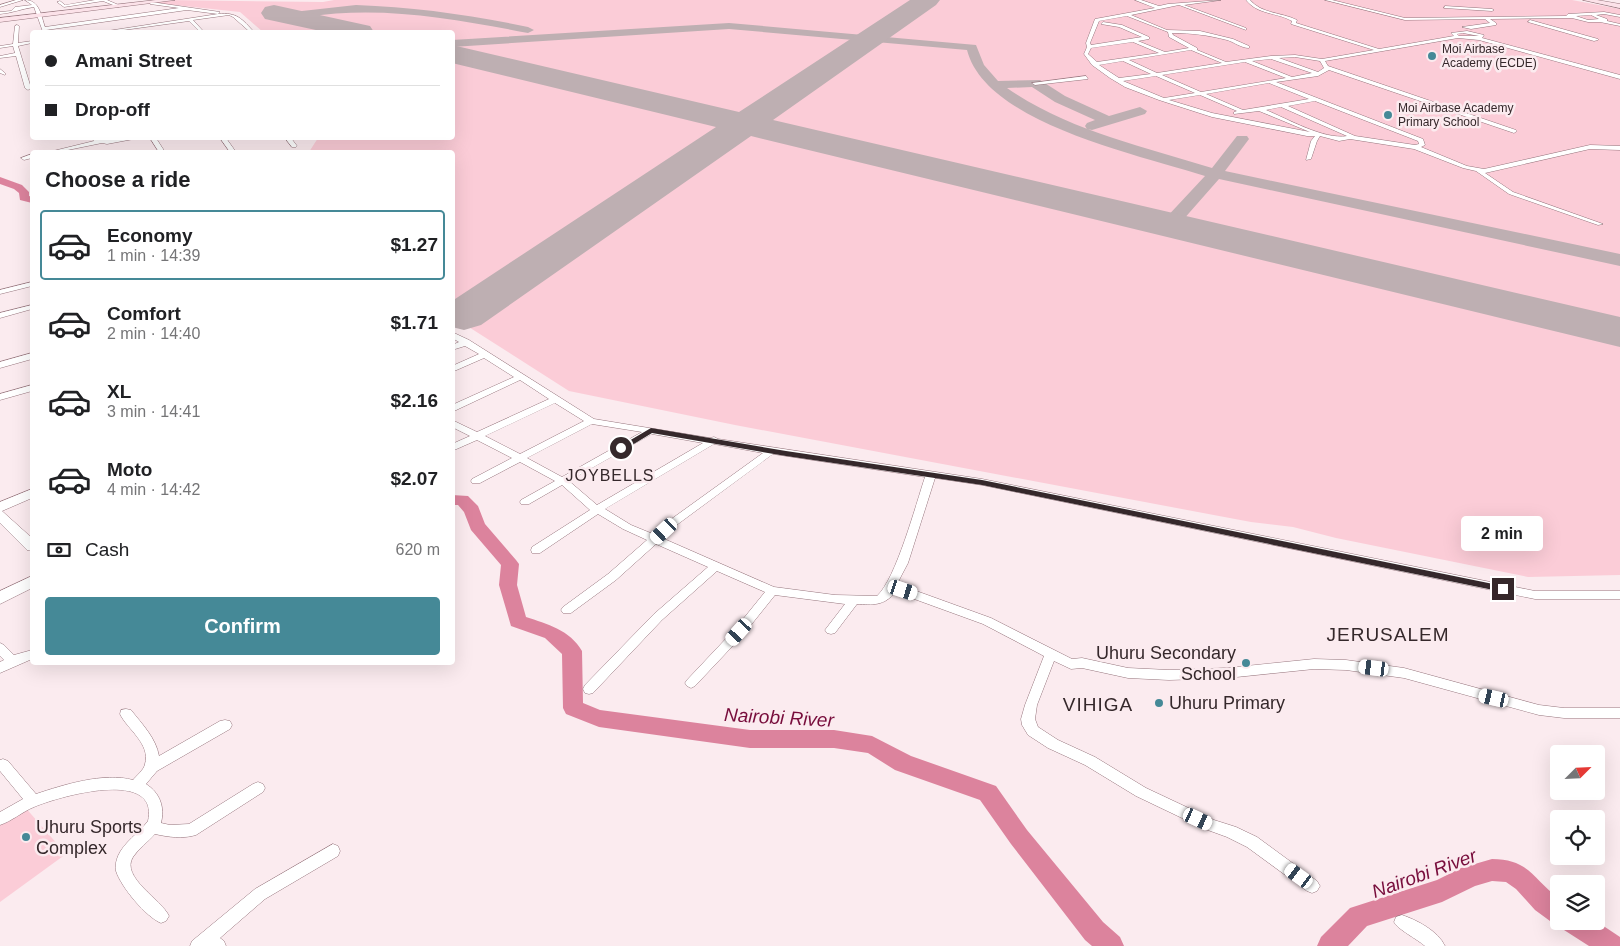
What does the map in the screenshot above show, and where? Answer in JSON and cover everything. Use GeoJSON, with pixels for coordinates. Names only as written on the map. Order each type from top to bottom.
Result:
{"type":"FeatureCollection","features":[{"type":"Feature","properties":{"kind":"main road"},"geometry":{"type":"LineString","coordinates":[[0,20],[163,0]]}},
{"type":"Feature","properties":{"kind":"main road"},"geometry":{"type":"LineString","coordinates":[[0,20],[13,15],[39,15],[62,6],[119,6],[172,0]]}},
{"type":"Feature","properties":{"kind":"main road"},"geometry":{"type":"LineString","coordinates":[[1586,0],[1620,6]]}},
{"type":"Feature","properties":{"kind":"street"},"geometry":{"type":"LineString","coordinates":[[0,6],[21,0]]}},
{"type":"Feature","properties":{"kind":"street"},"geometry":{"type":"LineString","coordinates":[[27,0],[36,6],[44,30]]}},
{"type":"Feature","properties":{"kind":"street"},"geometry":{"type":"LineString","coordinates":[[62,6],[103,0],[119,6]]}},
{"type":"Feature","properties":{"kind":"street"},"geometry":{"type":"LineString","coordinates":[[1138,0],[1157,7]]}},
{"type":"Feature","properties":{"kind":"street"},"geometry":{"type":"LineString","coordinates":[[1097,21],[1128,16],[1157,7],[1219,0]]}},
{"type":"Feature","properties":{"kind":"street"},"geometry":{"type":"LineString","coordinates":[[1248,0],[1253,7],[1272,15],[1291,18],[1295,21],[1293,23],[1380,50]]}},
{"type":"Feature","properties":{"kind":"street"},"geometry":{"type":"LineString","coordinates":[[1327,0],[1405,19],[1570,17],[1620,25]]}},
{"type":"Feature","properties":{"kind":"street"},"geometry":{"type":"LineString","coordinates":[[1439,0],[1464,30],[1482,36],[1479,39]]}},
{"type":"Feature","properties":{"kind":"street"},"geometry":{"type":"LineString","coordinates":[[151,3],[234,15],[250,30]]}},
{"type":"Feature","properties":{"kind":"street"},"geometry":{"type":"LineString","coordinates":[[1177,4],[1244,29]]}},
{"type":"Feature","properties":{"kind":"street"},"geometry":{"type":"LineString","coordinates":[[1349,5],[1368,4]]}},
{"type":"Feature","properties":{"kind":"street"},"geometry":{"type":"LineString","coordinates":[[128,5],[147,30]]}},
{"type":"Feature","properties":{"kind":"street"},"geometry":{"type":"LineString","coordinates":[[0,13],[13,15],[16,8],[36,6]]}},
{"type":"Feature","properties":{"kind":"street"},"geometry":{"type":"LineString","coordinates":[[1445,7],[1492,10]]}},
{"type":"Feature","properties":{"kind":"street"},"geometry":{"type":"LineString","coordinates":[[50,30],[190,8]]}},
{"type":"Feature","properties":{"kind":"street"},"geometry":{"type":"LineString","coordinates":[[1570,17],[1568,15],[1604,13],[1620,16]]}},
{"type":"Feature","properties":{"kind":"street"},"geometry":{"type":"LineString","coordinates":[[117,30],[229,14]]}},
{"type":"Feature","properties":{"kind":"street"},"geometry":{"type":"LineString","coordinates":[[1594,15],[1604,18],[1605,20],[1602,21]]}},
{"type":"Feature","properties":{"kind":"street"},"geometry":{"type":"LineString","coordinates":[[1128,16],[1171,32],[1200,32],[1231,40],[1247,47]]}},
{"type":"Feature","properties":{"kind":"street"},"geometry":{"type":"LineString","coordinates":[[1458,37],[1453,34],[1471,28],[1494,24],[1486,18]]}},
{"type":"Feature","properties":{"kind":"street"},"geometry":{"type":"LineString","coordinates":[[1522,18],[1596,40]]}},
{"type":"Feature","properties":{"kind":"street"},"geometry":{"type":"LineString","coordinates":[[190,20],[200,30]]}},
{"type":"Feature","properties":{"kind":"street"},"geometry":{"type":"LineString","coordinates":[[1089,48],[1147,38],[1120,26],[1097,21]]}},
{"type":"Feature","properties":{"kind":"street"},"geometry":{"type":"LineString","coordinates":[[1097,21],[1088,43],[1089,48],[1086,54],[1094,64],[1117,80],[1162,100],[1212,115],[1315,100]]}},
{"type":"Feature","properties":{"kind":"street"},"geometry":{"type":"LineString","coordinates":[[17,26],[15,45],[28,88]]}},
{"type":"Feature","properties":{"kind":"street"},"geometry":{"type":"LineString","coordinates":[[1094,64],[1196,48],[1169,35],[1171,32]]}},
{"type":"Feature","properties":{"kind":"street"},"geometry":{"type":"LineString","coordinates":[[1117,80],[1271,57],[1295,56],[1322,60],[1458,37],[1479,39],[1620,77]]}},
{"type":"Feature","properties":{"kind":"street"},"geometry":{"type":"LineString","coordinates":[[1135,41],[1166,53]]}},
{"type":"Feature","properties":{"kind":"street"},"geometry":{"type":"LineString","coordinates":[[0,47],[30,42]]}},
{"type":"Feature","properties":{"kind":"street"},"geometry":{"type":"LineString","coordinates":[[1126,42],[1154,55]]}},
{"type":"Feature","properties":{"kind":"street"},"geometry":{"type":"LineString","coordinates":[[1192,49],[1225,63]]}},
{"type":"Feature","properties":{"kind":"street"},"geometry":{"type":"LineString","coordinates":[[0,57],[17,54]]}},
{"type":"Feature","properties":{"kind":"street"},"geometry":{"type":"LineString","coordinates":[[1271,57],[1318,74]]}},
{"type":"Feature","properties":{"kind":"street"},"geometry":{"type":"LineString","coordinates":[[1122,59],[1243,112]]}},
{"type":"Feature","properties":{"kind":"street"},"geometry":{"type":"LineString","coordinates":[[1246,60],[1292,78]]}},
{"type":"Feature","properties":{"kind":"street"},"geometry":{"type":"LineString","coordinates":[[1322,60],[1326,67],[1470,114],[1514,131]]}},
{"type":"Feature","properties":{"kind":"street"},"geometry":{"type":"LineString","coordinates":[[1600,66],[1620,72]]}},
{"type":"Feature","properties":{"kind":"street"},"geometry":{"type":"LineString","coordinates":[[1162,100],[1318,74],[1327,70],[1326,67]]}},
{"type":"Feature","properties":{"kind":"street"},"geometry":{"type":"LineString","coordinates":[[1035,83],[1086,78]]}},
{"type":"Feature","properties":{"kind":"street"},"geometry":{"type":"LineString","coordinates":[[1270,82],[1421,140],[1422,145],[1415,147]]}},
{"type":"Feature","properties":{"kind":"street"},"geometry":{"type":"LineString","coordinates":[[1280,105],[1368,141]]}},
{"type":"Feature","properties":{"kind":"street"},"geometry":{"type":"LineString","coordinates":[[1260,109],[1319,134],[1339,139],[1350,137],[1415,147],[1479,171],[1511,193],[1600,224]]}},
{"type":"Feature","properties":{"kind":"street"},"geometry":{"type":"LineString","coordinates":[[1218,115],[1307,134],[1319,134]]}},
{"type":"Feature","properties":{"kind":"street"},"geometry":{"type":"LineString","coordinates":[[1308,159],[1314,141],[1319,134]]}},
{"type":"Feature","properties":{"kind":"street"},"geometry":{"type":"LineString","coordinates":[[62,150],[118,140]]}},
{"type":"Feature","properties":{"kind":"street"},"geometry":{"type":"LineString","coordinates":[[225,140],[232,150]]}},
{"type":"Feature","properties":{"kind":"street"},"geometry":{"type":"LineString","coordinates":[[290,140],[294,146]]}},
{"type":"Feature","properties":{"kind":"street"},"geometry":{"type":"LineString","coordinates":[[1479,171],[1493,170],[1590,147],[1620,148]]}},
{"type":"Feature","properties":{"kind":"street"},"geometry":{"type":"LineString","coordinates":[[24,158],[30,156]]}},
{"type":"Feature","properties":{"kind":"street"},"geometry":{"type":"LineString","coordinates":[[0,292],[30,284]]}},
{"type":"Feature","properties":{"kind":"street"},"geometry":{"type":"LineString","coordinates":[[0,316],[30,308]]}},
{"type":"Feature","properties":{"kind":"street"},"geometry":{"type":"LineString","coordinates":[[455,336],[591,421],[1000,486],[1522,593],[1557,596],[1620,595]]}},
{"type":"Feature","properties":{"kind":"street"},"geometry":{"type":"LineString","coordinates":[[455,347],[466,342]]}},
{"type":"Feature","properties":{"kind":"street"},"geometry":{"type":"LineString","coordinates":[[455,369],[484,355]]}},
{"type":"Feature","properties":{"kind":"street"},"geometry":{"type":"LineString","coordinates":[[0,365],[30,357]]}},
{"type":"Feature","properties":{"kind":"street"},"geometry":{"type":"LineString","coordinates":[[455,408],[520,377]]}},
{"type":"Feature","properties":{"kind":"street"},"geometry":{"type":"LineString","coordinates":[[0,397],[30,389]]}},
{"type":"Feature","properties":{"kind":"street"},"geometry":{"type":"LineString","coordinates":[[455,446],[556,399]]}},
{"type":"Feature","properties":{"kind":"street"},"geometry":{"type":"LineString","coordinates":[[476,481],[591,421]]}},
{"type":"Feature","properties":{"kind":"street"},"geometry":{"type":"LineString","coordinates":[[455,425],[563,481],[590,505],[627,527],[772,591],[792,595],[875,601],[881,599],[889,592],[902,562],[931,475]]}},
{"type":"Feature","properties":{"kind":"street"},"geometry":{"type":"LineString","coordinates":[[526,502],[651,431]]}},
{"type":"Feature","properties":{"kind":"street"},"geometry":{"type":"LineString","coordinates":[[536,550],[598,509],[714,440]]}},
{"type":"Feature","properties":{"kind":"street"},"geometry":{"type":"LineString","coordinates":[[567,610],[612,578],[674,522],[771,451]]}},
{"type":"Feature","properties":{"kind":"street"},"geometry":{"type":"LineString","coordinates":[[0,507],[30,494]]}},
{"type":"Feature","properties":{"kind":"street"},"geometry":{"type":"LineString","coordinates":[[0,515],[30,544]]}},
{"type":"Feature","properties":{"kind":"street"},"geometry":{"type":"LineString","coordinates":[[589,689],[658,617],[715,567]]}},
{"type":"Feature","properties":{"kind":"street"},"geometry":{"type":"LineString","coordinates":[[0,598],[30,582]]}},
{"type":"Feature","properties":{"kind":"street"},"geometry":{"type":"LineString","coordinates":[[890,586],[987,621],[1070,664],[1082,663],[1128,673],[1169,675],[1314,664],[1346,665],[1404,673],[1539,710],[1564,713],[1620,713]]}},
{"type":"Feature","properties":{"kind":"street"},"geometry":{"type":"LineString","coordinates":[[691,683],[739,632],[772,591]]}},
{"type":"Feature","properties":{"kind":"street"},"geometry":{"type":"LineString","coordinates":[[831,630],[854,600]]}},
{"type":"Feature","properties":{"kind":"street"},"geometry":{"type":"LineString","coordinates":[[0,648],[12,661]]}},
{"type":"Feature","properties":{"kind":"street"},"geometry":{"type":"LineString","coordinates":[[1051,653],[1031,705],[1028,719],[1033,731],[1053,744],[1090,761],[1141,792],[1252,842],[1312,886]]}},
{"type":"Feature","properties":{"kind":"street"},"geometry":{"type":"LineString","coordinates":[[0,668],[12,661],[30,655]]}},
{"type":"Feature","properties":{"kind":"street"},"geometry":{"type":"LineString","coordinates":[[126,714],[150,745],[154,755],[152,767]]}},
{"type":"Feature","properties":{"kind":"street"},"geometry":{"type":"LineString","coordinates":[[136,785],[152,767],[225,725]]}},
{"type":"Feature","properties":{"kind":"street"},"geometry":{"type":"LineString","coordinates":[[3,765],[33,801]]}},
{"type":"Feature","properties":{"kind":"street"},"geometry":{"type":"LineString","coordinates":[[0,819],[33,801],[71,790],[98,785],[136,785],[149,792],[156,801],[156,818],[152,827],[127,853],[123,863],[124,872],[143,898],[161,916]]}},
{"type":"Feature","properties":{"kind":"street"},"geometry":{"type":"LineString","coordinates":[[152,827],[170,832],[191,830],[258,788]]}},
{"type":"Feature","properties":{"kind":"street"},"geometry":{"type":"LineString","coordinates":[[208,944],[260,894],[333,851]]}},
{"type":"Feature","properties":{"kind":"street"},"geometry":{"type":"LineString","coordinates":[[1402,922],[1419,931],[1437,946]]}},
{"type":"Feature","properties":{"kind":"shaded area"},"geometry":{"type":"Polygon","coordinates":[[[165,0],[323,2],[334,0],[1572,0],[1620,9],[1620,575],[1528,577],[1336,538],[1293,527],[1251,522],[735,425],[569,391],[455,318],[455,150],[310,150],[317,140],[455,140],[455,30],[261,30],[240,12],[156,3],[165,0]]]}},
{"type":"Feature","properties":{"kind":"shaded area","name":"Uhuru Sports Complex"},"geometry":{"type":"Polygon","coordinates":[[[24,806],[66,854],[0,902],[0,821],[24,806]]]}},
{"type":"Feature","properties":{"kind":"waterway","name":"Nairobi River"},"geometry":{"type":"LineString","coordinates":[[0,180],[18,187],[24,192],[24,198],[30,200]]}},
{"type":"Feature","properties":{"kind":"waterway","name":"Nairobi River"},"geometry":{"type":"LineString","coordinates":[[455,500],[462,500],[472,510],[477,526],[510,564],[508,585],[518,621],[552,633],[572,651],[573,708],[599,718],[750,739],[834,739],[872,745],[903,763],[988,793],[1019,837],[1094,931],[1111,946]]}},
{"type":"Feature","properties":{"kind":"waterway","name":"Nairobi River"},"geometry":{"type":"LineString","coordinates":[[1330,946],[1359,917],[1442,890],[1470,876],[1492,870],[1503,870],[1513,873],[1525,881],[1550,906]]}},
{"type":"Feature","properties":{"kind":"waterway","name":"Nairobi River"},"geometry":{"type":"LineString","coordinates":[[1587,930],[1611,946]]}},
{"type":"Feature","properties":{"kind":"taxiway"},"geometry":{"type":"LineString","coordinates":[[304,20],[300,18],[302,14],[328,10],[385,9],[444,15],[528,30]]}},
{"type":"Feature","properties":{"kind":"taxiway"},"geometry":{"type":"LineString","coordinates":[[455,44],[729,26],[972,47],[976,61],[982,71],[995,85]]}},
{"type":"Feature","properties":{"kind":"taxiway"},"geometry":{"type":"LineString","coordinates":[[995,85],[1035,83],[1060,99],[1108,121]]}},
{"type":"Feature","properties":{"kind":"taxiway"},"geometry":{"type":"LineString","coordinates":[[995,85],[1012,98],[1065,126],[1114,144],[1215,174]]}},
{"type":"Feature","properties":{"kind":"taxiway"},"geometry":{"type":"LineString","coordinates":[[1108,121],[1140,111]]}},
{"type":"Feature","properties":{"kind":"taxiway"},"geometry":{"type":"LineString","coordinates":[[1092,126],[1108,121]]}},
{"type":"Feature","properties":{"kind":"taxiway"},"geometry":{"type":"LineString","coordinates":[[1215,174],[1242,139]]}},
{"type":"Feature","properties":{"kind":"taxiway"},"geometry":{"type":"LineString","coordinates":[[1169,225],[1215,174]]}},
{"type":"Feature","properties":{"kind":"taxiway"},"geometry":{"type":"LineString","coordinates":[[1215,174],[1620,260]]}},
{"type":"Feature","properties":{"kind":"runway"},"geometry":{"type":"LineString","coordinates":[[745,124],[927,0]]}},
{"type":"Feature","properties":{"kind":"runway"},"geometry":{"type":"LineString","coordinates":[[274,13],[351,30]]}},
{"type":"Feature","properties":{"kind":"runway"},"geometry":{"type":"LineString","coordinates":[[455,55],[745,124]]}},
{"type":"Feature","properties":{"kind":"runway"},"geometry":{"type":"LineString","coordinates":[[464,315],[745,124]]}},
{"type":"Feature","properties":{"kind":"runway"},"geometry":{"type":"LineString","coordinates":[[745,124],[1620,332]]}},
{"type":"Feature","properties":{"kind":"place","name":"Moi Airbase Academy (ECDE)"},"geometry":{"type":"Point","coordinates":[1432,56]}},
{"type":"Feature","properties":{"kind":"place","name":"Moi Airbase Academy Primary School"},"geometry":{"type":"Point","coordinates":[1388,115]}},
{"type":"Feature","properties":{"kind":"place","name":"Uhuru Secondary School"},"geometry":{"type":"Point","coordinates":[1246,663]}},
{"type":"Feature","properties":{"kind":"place","name":"Uhuru Primary"},"geometry":{"type":"Point","coordinates":[1159,703]}},
{"type":"Feature","properties":{"kind":"place","name":"Uhuru Sports Complex"},"geometry":{"type":"Point","coordinates":[26,837]}},
{"type":"Feature","properties":{"kind":"district","name":"JOYBELLS"},"geometry":{"type":"Point","coordinates":[610,475]}},
{"type":"Feature","properties":{"kind":"district","name":"JERUSALEM"},"geometry":{"type":"Point","coordinates":[1388,634]}},
{"type":"Feature","properties":{"kind":"district","name":"VIHIGA"},"geometry":{"type":"Point","coordinates":[1098,704]}},
{"type":"Feature","properties":{"kind":"route"},"geometry":{"type":"LineString","coordinates":[[621,448],[651,431],[982,482],[1503,589]]}}]}
